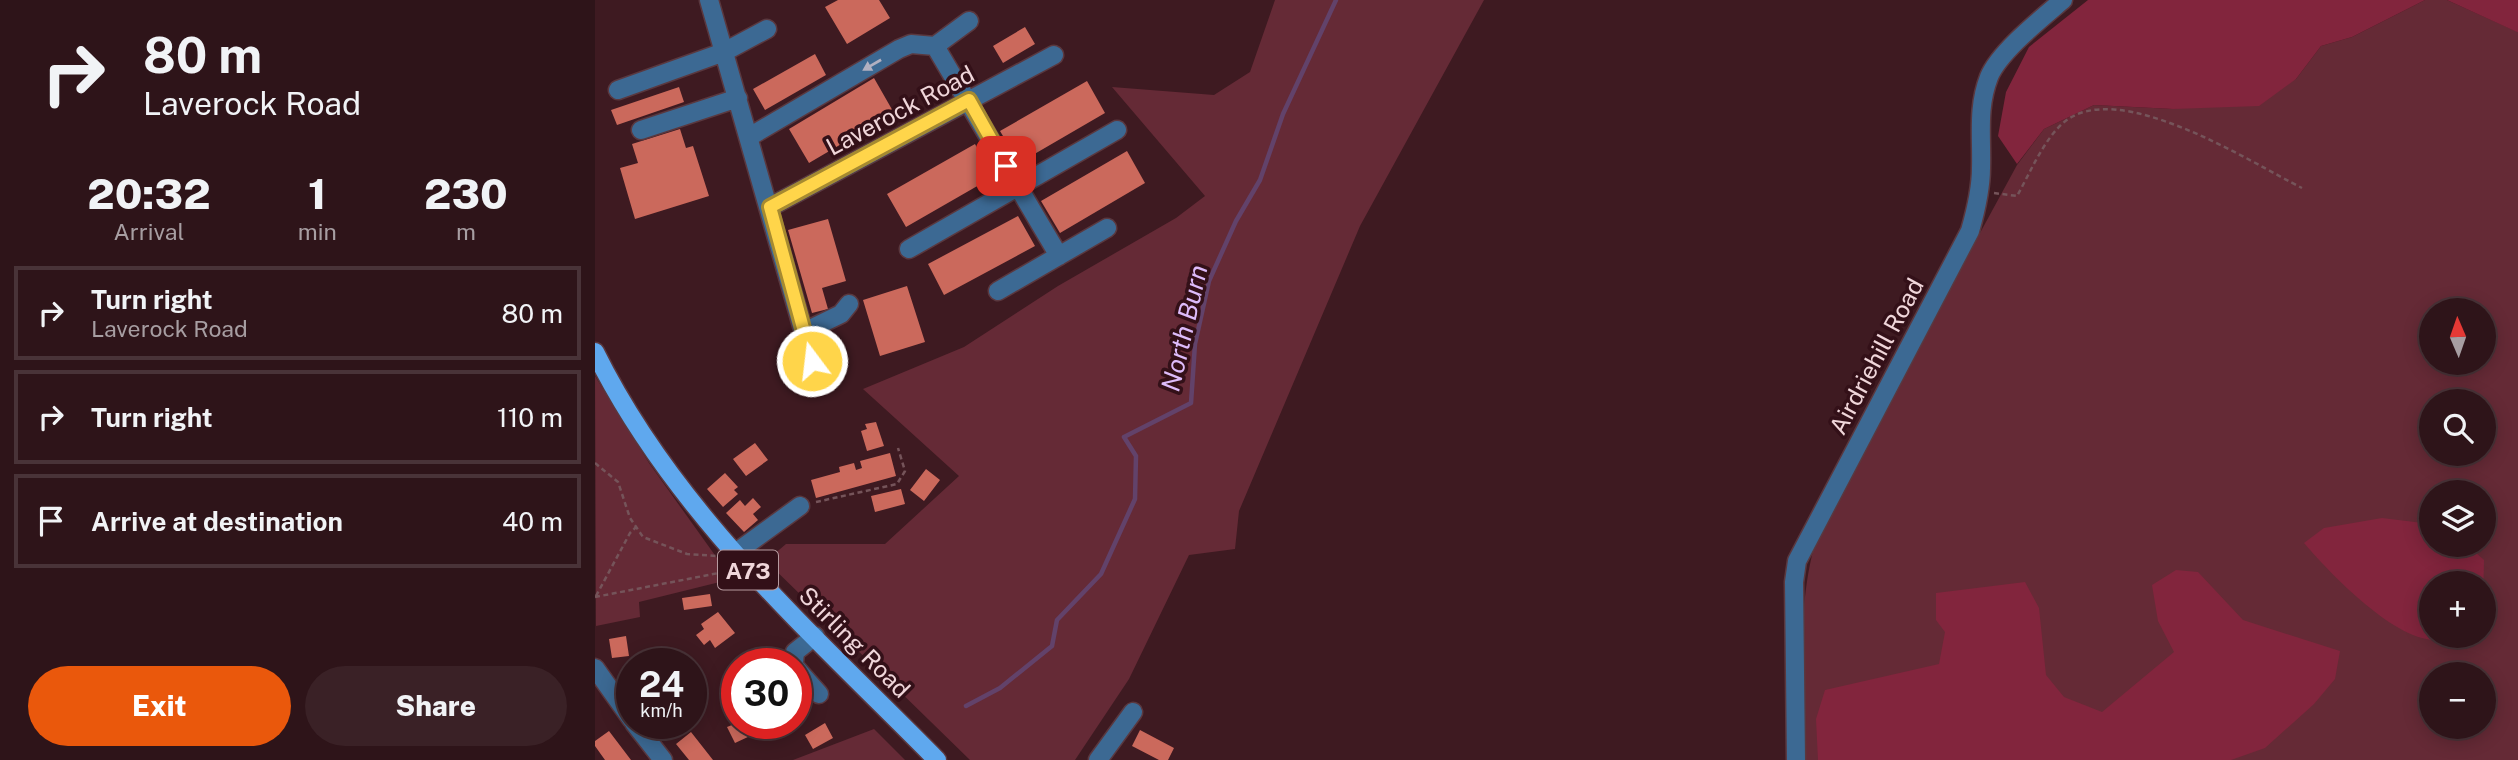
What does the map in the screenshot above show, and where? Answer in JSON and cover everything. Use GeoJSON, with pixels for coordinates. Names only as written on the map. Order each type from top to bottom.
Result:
{"type":"FeatureCollection","features":[{"type":"Feature","properties":{"kind":"main road","name":"Stirling Road"},"geometry":{"type":"LineString","coordinates":[[595,352],[655,456],[735,556],[937,760]]}},
{"type":"Feature","properties":{"kind":"street"},"geometry":{"type":"LineString","coordinates":[[709,0],[812,361]]}},
{"type":"Feature","properties":{"kind":"street","name":"Airdriehill Road"},"geometry":{"type":"LineString","coordinates":[[1796,760],[1794,582],[1797,561],[1971,231],[1980,182],[1980,113],[1990,75],[2022,35],[2063,0]]}},
{"type":"Feature","properties":{"kind":"street"},"geometry":{"type":"LineString","coordinates":[[749,137],[899,49],[911,44],[935,46],[969,21]]}},
{"type":"Feature","properties":{"kind":"street"},"geometry":{"type":"LineString","coordinates":[[618,90],[724,52],[767,29]]}},
{"type":"Feature","properties":{"kind":"street"},"geometry":{"type":"LineString","coordinates":[[935,46],[1059,256]]}},
{"type":"Feature","properties":{"kind":"street","name":"Laverock Road"},"geometry":{"type":"LineString","coordinates":[[770,207],[1054,55]]}},
{"type":"Feature","properties":{"kind":"street"},"geometry":{"type":"LineString","coordinates":[[641,130],[738,98]]}},
{"type":"Feature","properties":{"kind":"street"},"geometry":{"type":"LineString","coordinates":[[909,248],[1117,130]]}},
{"type":"Feature","properties":{"kind":"street"},"geometry":{"type":"LineString","coordinates":[[997,291],[1107,228]]}},
{"type":"Feature","properties":{"kind":"street"},"geometry":{"type":"LineString","coordinates":[[804,332],[841,314],[849,304]]}},
{"type":"Feature","properties":{"kind":"street"},"geometry":{"type":"LineString","coordinates":[[735,556],[800,506]]}},
{"type":"Feature","properties":{"kind":"street"},"geometry":{"type":"LineString","coordinates":[[800,648],[815,636]]}},
{"type":"Feature","properties":{"kind":"street"},"geometry":{"type":"LineString","coordinates":[[595,668],[616,697]]}},
{"type":"Feature","properties":{"kind":"street"},"geometry":{"type":"LineString","coordinates":[[812,686],[819,694]]}},
{"type":"Feature","properties":{"kind":"street"},"geometry":{"type":"LineString","coordinates":[[1098,760],[1133,712]]}},
{"type":"Feature","properties":{"kind":"street"},"geometry":{"type":"LineString","coordinates":[[647,739],[663,760]]}},
{"type":"Feature","properties":{"kind":"path"},"geometry":{"type":"LineString","coordinates":[[1980,182],[1996,195],[2017,195],[2065,121],[2092,109],[2127,111],[2175,124],[2302,188]]}},
{"type":"Feature","properties":{"kind":"path"},"geometry":{"type":"LineString","coordinates":[[800,506],[898,484],[905,471],[898,448]]}},
{"type":"Feature","properties":{"kind":"path"},"geometry":{"type":"LineString","coordinates":[[595,463],[618,482],[636,527],[643,537],[687,554],[735,556]]}},
{"type":"Feature","properties":{"kind":"path"},"geometry":{"type":"LineString","coordinates":[[595,597],[630,533],[636,527]]}},
{"type":"Feature","properties":{"kind":"path"},"geometry":{"type":"LineString","coordinates":[[595,597],[723,573],[735,556]]}},
{"type":"Feature","properties":{"kind":"shaded area"},"geometry":{"type":"Polygon","coordinates":[[[1275,0],[1484,0],[1360,226],[1239,511],[1235,549],[1189,555],[1129,679],[1075,760],[970,760],[766,561],[786,544],[885,544],[959,476],[863,389],[964,347],[1058,286],[1176,218],[1205,196],[1112,87],[1214,95],[1250,72],[1275,0]]]}},
{"type":"Feature","properties":{"kind":"shaded area"},"geometry":{"type":"Polygon","coordinates":[[[2088,0],[2425,0],[2352,37],[2321,46],[2296,79],[2259,106],[2173,109],[2094,105],[2044,129],[2017,164],[1998,136],[2006,92],[2029,47],[2088,0]]]}},
{"type":"Feature","properties":{"kind":"shaded area"},"geometry":{"type":"Polygon","coordinates":[[[2425,0],[2447,0],[2518,32],[2518,760],[1805,760],[1804,611],[1807,582],[1821,525],[2017,165],[2044,129],[2094,105],[2173,109],[2296,79],[2321,46],[2352,37],[2425,0]]]}},
{"type":"Feature","properties":{"kind":"shaded area"},"geometry":{"type":"Polygon","coordinates":[[[2447,0],[2518,0],[2518,32],[2517,32],[2447,0]]]}},
{"type":"Feature","properties":{"kind":"shaded area"},"geometry":{"type":"Polygon","coordinates":[[[595,376],[649,463],[732,579],[639,602],[640,617],[596,626],[595,376]]]}},
{"type":"Feature","properties":{"kind":"shaded area"},"geometry":{"type":"Polygon","coordinates":[[[2382,518],[2419,523],[2419,557],[2481,557],[2484,560],[2484,571],[2419,571],[2419,637],[2415,636],[2394,625],[2350,591],[2304,543],[2324,528],[2382,518]]]}},
{"type":"Feature","properties":{"kind":"shaded area"},"geometry":{"type":"Polygon","coordinates":[[[2176,570],[2198,572],[2243,620],[2340,651],[2335,679],[2314,704],[2265,748],[2231,760],[1818,760],[1816,719],[1825,690],[1939,664],[1945,632],[1936,620],[1936,593],[2025,582],[2039,608],[2046,675],[2064,697],[2102,712],[2174,652],[2158,621],[2152,585],[2176,570]]]}},
{"type":"Feature","properties":{"kind":"shaded area"},"geometry":{"type":"Polygon","coordinates":[[[874,729],[905,760],[793,760],[874,729]]]}},
{"type":"Feature","properties":{"kind":"building"},"geometry":{"type":"Polygon","coordinates":[[[838,0],[879,0],[890,18],[847,44],[825,7],[838,0]]]}},
{"type":"Feature","properties":{"kind":"building"},"geometry":{"type":"Polygon","coordinates":[[[1025,27],[1035,44],[1003,63],[993,46],[1025,27]]]}},
{"type":"Feature","properties":{"kind":"building"},"geometry":{"type":"Polygon","coordinates":[[[815,54],[826,75],[765,110],[753,89],[815,54]]]}},
{"type":"Feature","properties":{"kind":"building"},"geometry":{"type":"Polygon","coordinates":[[[874,78],[894,113],[809,163],[789,129],[874,78]]]}},
{"type":"Feature","properties":{"kind":"building"},"geometry":{"type":"Polygon","coordinates":[[[1087,81],[1105,113],[1019,163],[1000,131],[1087,81]]]}},
{"type":"Feature","properties":{"kind":"building"},"geometry":{"type":"Polygon","coordinates":[[[679,87],[684,102],[617,125],[611,110],[679,87]]]}},
{"type":"Feature","properties":{"kind":"building"},"geometry":{"type":"Polygon","coordinates":[[[680,129],[686,148],[693,146],[709,196],[635,219],[620,168],[638,163],[632,144],[680,129]]]}},
{"type":"Feature","properties":{"kind":"building"},"geometry":{"type":"Polygon","coordinates":[[[975,144],[993,177],[906,227],[887,194],[975,144]]]}},
{"type":"Feature","properties":{"kind":"building"},"geometry":{"type":"Polygon","coordinates":[[[1127,151],[1145,183],[1060,233],[1041,201],[1127,151]]]}},
{"type":"Feature","properties":{"kind":"building"},"geometry":{"type":"Polygon","coordinates":[[[1018,216],[1035,246],[944,295],[928,264],[1018,216]]]}},
{"type":"Feature","properties":{"kind":"building"},"geometry":{"type":"Polygon","coordinates":[[[828,219],[846,281],[822,288],[828,309],[812,313],[788,230],[828,219]]]}},
{"type":"Feature","properties":{"kind":"building"},"geometry":{"type":"Polygon","coordinates":[[[907,286],[925,342],[880,356],[863,300],[907,286]]]}},
{"type":"Feature","properties":{"kind":"building"},"geometry":{"type":"Polygon","coordinates":[[[876,422],[884,446],[867,451],[861,431],[867,429],[865,424],[876,422]]]}},
{"type":"Feature","properties":{"kind":"building"},"geometry":{"type":"Polygon","coordinates":[[[755,443],[768,460],[746,476],[733,459],[755,443]]]}},
{"type":"Feature","properties":{"kind":"building"},"geometry":{"type":"Polygon","coordinates":[[[890,453],[896,476],[816,498],[811,480],[840,472],[839,467],[854,463],[856,470],[862,468],[860,461],[890,453]]]}},
{"type":"Feature","properties":{"kind":"building"},"geometry":{"type":"Polygon","coordinates":[[[926,469],[940,480],[924,501],[910,490],[926,469]]]}},
{"type":"Feature","properties":{"kind":"building"},"geometry":{"type":"Polygon","coordinates":[[[725,473],[738,487],[734,490],[738,494],[723,507],[707,489],[725,473]]]}},
{"type":"Feature","properties":{"kind":"building"},"geometry":{"type":"Polygon","coordinates":[[[901,489],[905,504],[875,512],[871,496],[901,489]]]}},
{"type":"Feature","properties":{"kind":"building"},"geometry":{"type":"Polygon","coordinates":[[[753,498],[761,507],[753,514],[758,520],[744,532],[726,513],[740,500],[745,506],[753,498]]]}},
{"type":"Feature","properties":{"kind":"building"},"geometry":{"type":"Polygon","coordinates":[[[710,594],[712,606],[684,610],[682,598],[710,594]]]}},
{"type":"Feature","properties":{"kind":"building"},"geometry":{"type":"Polygon","coordinates":[[[718,612],[735,633],[715,648],[710,640],[704,645],[696,635],[704,629],[701,624],[718,612]]]}},
{"type":"Feature","properties":{"kind":"building"},"geometry":{"type":"Polygon","coordinates":[[[626,636],[628,648],[616,648],[616,658],[612,658],[609,639],[626,636]]]}},
{"type":"Feature","properties":{"kind":"building"},"geometry":{"type":"Polygon","coordinates":[[[825,723],[833,738],[813,749],[807,739],[812,739],[812,731],[825,723]]]}},
{"type":"Feature","properties":{"kind":"building"},"geometry":{"type":"Polygon","coordinates":[[[1140,730],[1174,748],[1168,760],[1159,760],[1132,746],[1140,730]]]}},
{"type":"Feature","properties":{"kind":"building"},"geometry":{"type":"Polygon","coordinates":[[[609,731],[631,760],[605,760],[595,746],[595,741],[609,731]]]}},
{"type":"Feature","properties":{"kind":"building"},"geometry":{"type":"Polygon","coordinates":[[[682,739],[696,739],[713,760],[689,760],[676,744],[682,739]]]}},
{"type":"Feature","properties":{"kind":"waterway","name":"North Burn"},"geometry":{"type":"LineString","coordinates":[[966,706],[1000,688],[1052,646],[1057,620],[1101,574],[1135,499],[1136,456],[1124,437],[1191,403],[1195,344],[1209,281],[1236,221],[1260,180],[1283,114],[1336,0]]}},
{"type":"Feature","properties":{"kind":"route"},"geometry":{"type":"LineString","coordinates":[[812,361],[770,207],[969,100],[1006,166]]}}]}
